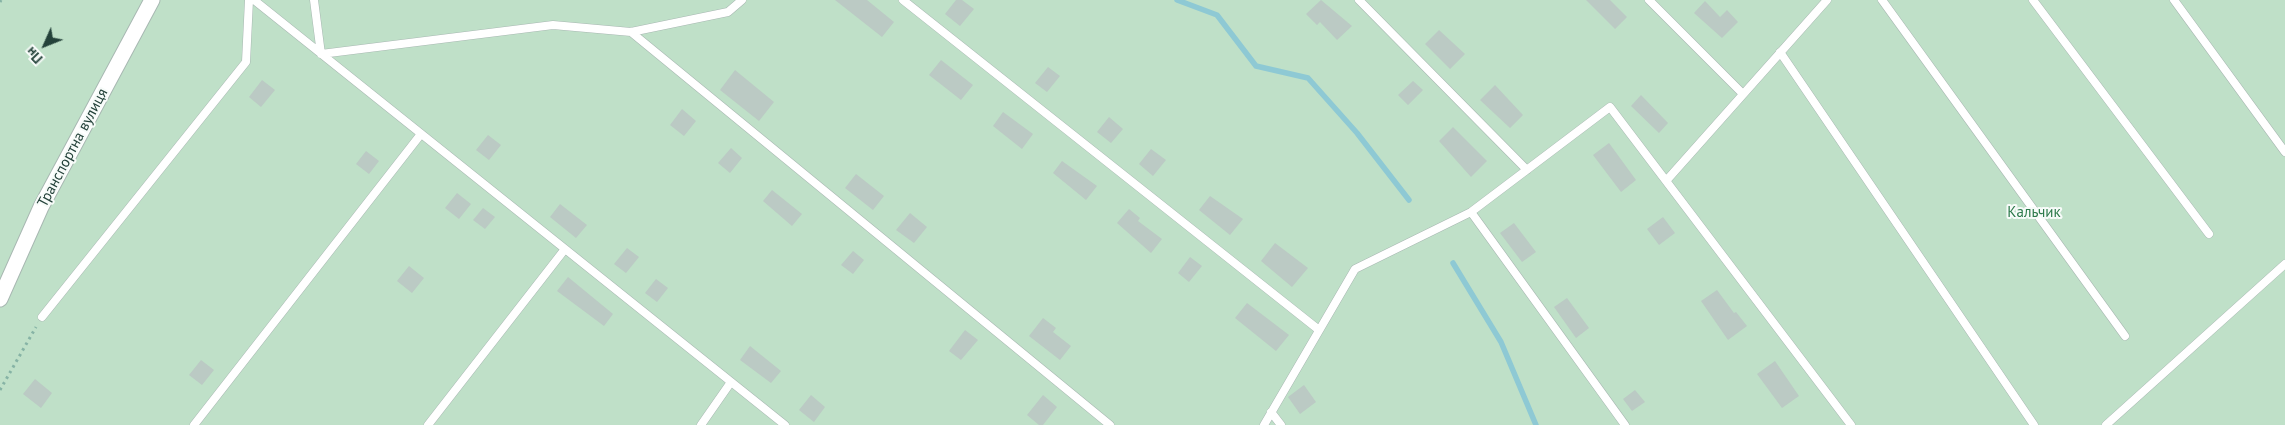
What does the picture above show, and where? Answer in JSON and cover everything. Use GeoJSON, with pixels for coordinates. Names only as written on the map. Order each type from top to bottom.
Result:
{"type":"FeatureCollection","features":[{"type":"Feature","properties":{"kind":"street","name":"Транспортна вулиця"},"geometry":{"type":"LineString","coordinates":[[0,298],[42,207],[152,0]]}},
{"type":"Feature","properties":{"kind":"lane"},"geometry":{"type":"LineString","coordinates":[[42,317],[246,62],[249,0]]}},
{"type":"Feature","properties":{"kind":"lane"},"geometry":{"type":"LineString","coordinates":[[254,0],[785,425]]}},
{"type":"Feature","properties":{"kind":"lane"},"geometry":{"type":"LineString","coordinates":[[314,0],[321,54]]}},
{"type":"Feature","properties":{"kind":"lane"},"geometry":{"type":"LineString","coordinates":[[321,54],[554,25],[631,32],[728,12],[742,0]]}},
{"type":"Feature","properties":{"kind":"lane"},"geometry":{"type":"LineString","coordinates":[[903,0],[1319,330]]}},
{"type":"Feature","properties":{"kind":"lane"},"geometry":{"type":"LineString","coordinates":[[1358,0],[1527,170]]}},
{"type":"Feature","properties":{"kind":"lane"},"geometry":{"type":"LineString","coordinates":[[1649,0],[1743,94]]}},
{"type":"Feature","properties":{"kind":"lane"},"geometry":{"type":"LineString","coordinates":[[1666,181],[1827,0]]}},
{"type":"Feature","properties":{"kind":"lane"},"geometry":{"type":"LineString","coordinates":[[1882,0],[2124,336]]}},
{"type":"Feature","properties":{"kind":"lane"},"geometry":{"type":"LineString","coordinates":[[2034,0],[2209,234]]}},
{"type":"Feature","properties":{"kind":"lane"},"geometry":{"type":"LineString","coordinates":[[2174,0],[2285,152]]}},
{"type":"Feature","properties":{"kind":"lane"},"geometry":{"type":"LineString","coordinates":[[631,32],[1110,425]]}},
{"type":"Feature","properties":{"kind":"lane"},"geometry":{"type":"LineString","coordinates":[[1780,52],[2034,425]]}},
{"type":"Feature","properties":{"kind":"lane"},"geometry":{"type":"LineString","coordinates":[[1264,425],[1355,269],[1471,212],[1610,106],[1851,425]]}},
{"type":"Feature","properties":{"kind":"lane"},"geometry":{"type":"LineString","coordinates":[[194,425],[421,134]]}},
{"type":"Feature","properties":{"kind":"lane"},"geometry":{"type":"LineString","coordinates":[[1471,212],[1625,425]]}},
{"type":"Feature","properties":{"kind":"lane"},"geometry":{"type":"LineString","coordinates":[[428,425],[565,249]]}},
{"type":"Feature","properties":{"kind":"lane"},"geometry":{"type":"LineString","coordinates":[[2106,425],[2285,264]]}},
{"type":"Feature","properties":{"kind":"lane"},"geometry":{"type":"LineString","coordinates":[[701,425],[731,382]]}},
{"type":"Feature","properties":{"kind":"lane"},"geometry":{"type":"LineString","coordinates":[[1271,412],[1281,425]]}},
{"type":"Feature","properties":{"kind":"path"},"geometry":{"type":"LineString","coordinates":[[0,390],[42,317]]}},
{"type":"Feature","properties":{"kind":"green space","name":"Кальчик"},"geometry":{"type":"Polygon","coordinates":[[[0,0],[2285,0],[2285,425],[0,425],[0,0]]]}},
{"type":"Feature","properties":{"kind":"building"},"geometry":{"type":"Polygon","coordinates":[[[835,0],[867,0],[894,22],[882,37],[835,0]]]}},
{"type":"Feature","properties":{"kind":"building"},"geometry":{"type":"Polygon","coordinates":[[[956,0],[962,0],[974,9],[960,26],[945,14],[956,0]]]}},
{"type":"Feature","properties":{"kind":"building"},"geometry":{"type":"Polygon","coordinates":[[[1321,0],[1352,26],[1337,40],[1320,22],[1317,25],[1306,14],[1321,0]]]}},
{"type":"Feature","properties":{"kind":"building"},"geometry":{"type":"Polygon","coordinates":[[[1586,0],[1610,0],[1627,17],[1615,29],[1586,0]]]}},
{"type":"Feature","properties":{"kind":"building"},"geometry":{"type":"Polygon","coordinates":[[[1705,1],[1720,17],[1727,10],[1738,22],[1722,38],[1694,13],[1705,1]]]}},
{"type":"Feature","properties":{"kind":"building"},"geometry":{"type":"Polygon","coordinates":[[[1439,30],[1465,54],[1450,69],[1425,44],[1439,30]]]}},
{"type":"Feature","properties":{"kind":"building"},"geometry":{"type":"Polygon","coordinates":[[[941,60],[973,85],[961,100],[929,75],[941,60]]]}},
{"type":"Feature","properties":{"kind":"building"},"geometry":{"type":"Polygon","coordinates":[[[1048,67],[1060,76],[1047,92],[1035,83],[1048,67]]]}},
{"type":"Feature","properties":{"kind":"building"},"geometry":{"type":"Polygon","coordinates":[[[735,70],[774,102],[759,121],[720,90],[735,70]]]}},
{"type":"Feature","properties":{"kind":"building"},"geometry":{"type":"Polygon","coordinates":[[[262,80],[275,90],[261,107],[249,97],[262,80]]]}},
{"type":"Feature","properties":{"kind":"building"},"geometry":{"type":"Polygon","coordinates":[[[1413,81],[1423,90],[1408,105],[1398,95],[1413,81]]]}},
{"type":"Feature","properties":{"kind":"building"},"geometry":{"type":"Polygon","coordinates":[[[1495,85],[1523,115],[1510,128],[1480,100],[1495,85]]]}},
{"type":"Feature","properties":{"kind":"building"},"geometry":{"type":"Polygon","coordinates":[[[1641,95],[1668,123],[1659,133],[1631,106],[1641,95]]]}},
{"type":"Feature","properties":{"kind":"building"},"geometry":{"type":"Polygon","coordinates":[[[682,109],[696,121],[684,136],[670,125],[682,109]]]}},
{"type":"Feature","properties":{"kind":"building"},"geometry":{"type":"Polygon","coordinates":[[[1003,112],[1033,134],[1022,149],[993,126],[1003,112]]]}},
{"type":"Feature","properties":{"kind":"building"},"geometry":{"type":"Polygon","coordinates":[[[1109,117],[1123,129],[1111,143],[1097,132],[1109,117]]]}},
{"type":"Feature","properties":{"kind":"building"},"geometry":{"type":"Polygon","coordinates":[[[1453,127],[1487,161],[1471,177],[1439,141],[1453,127]]]}},
{"type":"Feature","properties":{"kind":"building"},"geometry":{"type":"Polygon","coordinates":[[[488,135],[501,145],[489,160],[476,150],[488,135]]]}},
{"type":"Feature","properties":{"kind":"building"},"geometry":{"type":"Polygon","coordinates":[[[1609,143],[1636,180],[1621,192],[1593,155],[1609,143]]]}},
{"type":"Feature","properties":{"kind":"building"},"geometry":{"type":"Polygon","coordinates":[[[731,148],[742,158],[730,173],[718,163],[731,148]]]}},
{"type":"Feature","properties":{"kind":"building"},"geometry":{"type":"Polygon","coordinates":[[[1151,149],[1166,160],[1153,176],[1139,164],[1151,149]]]}},
{"type":"Feature","properties":{"kind":"building"},"geometry":{"type":"Polygon","coordinates":[[[366,151],[379,161],[369,174],[356,164],[366,151]]]}},
{"type":"Feature","properties":{"kind":"building"},"geometry":{"type":"Polygon","coordinates":[[[1062,161],[1097,186],[1086,200],[1053,173],[1062,161]]]}},
{"type":"Feature","properties":{"kind":"building"},"geometry":{"type":"Polygon","coordinates":[[[856,174],[884,196],[873,210],[845,188],[856,174]]]}},
{"type":"Feature","properties":{"kind":"building"},"geometry":{"type":"Polygon","coordinates":[[[772,190],[802,214],[792,226],[763,201],[772,190]]]}},
{"type":"Feature","properties":{"kind":"building"},"geometry":{"type":"Polygon","coordinates":[[[457,193],[471,204],[459,219],[445,208],[457,193]]]}},
{"type":"Feature","properties":{"kind":"building"},"geometry":{"type":"Polygon","coordinates":[[[1210,196],[1243,219],[1230,235],[1199,210],[1210,196]]]}},
{"type":"Feature","properties":{"kind":"building"},"geometry":{"type":"Polygon","coordinates":[[[560,204],[587,225],[576,238],[550,217],[560,204]]]}},
{"type":"Feature","properties":{"kind":"building"},"geometry":{"type":"Polygon","coordinates":[[[483,208],[495,217],[485,229],[473,220],[483,208]]]}},
{"type":"Feature","properties":{"kind":"building"},"geometry":{"type":"Polygon","coordinates":[[[1129,209],[1140,218],[1138,221],[1162,239],[1151,253],[1117,223],[1129,209]]]}},
{"type":"Feature","properties":{"kind":"building"},"geometry":{"type":"Polygon","coordinates":[[[910,213],[927,227],[914,243],[896,230],[910,213]]]}},
{"type":"Feature","properties":{"kind":"building"},"geometry":{"type":"Polygon","coordinates":[[[1663,217],[1675,233],[1659,245],[1647,229],[1663,217]]]}},
{"type":"Feature","properties":{"kind":"building"},"geometry":{"type":"Polygon","coordinates":[[[1514,223],[1536,252],[1522,262],[1500,233],[1514,223]]]}},
{"type":"Feature","properties":{"kind":"building"},"geometry":{"type":"Polygon","coordinates":[[[1275,243],[1308,268],[1292,287],[1261,261],[1275,243]]]}},
{"type":"Feature","properties":{"kind":"building"},"geometry":{"type":"Polygon","coordinates":[[[627,248],[639,257],[626,273],[614,264],[627,248]]]}},
{"type":"Feature","properties":{"kind":"building"},"geometry":{"type":"Polygon","coordinates":[[[853,251],[864,260],[853,274],[841,265],[853,251]]]}},
{"type":"Feature","properties":{"kind":"building"},"geometry":{"type":"Polygon","coordinates":[[[1190,257],[1202,266],[1189,282],[1178,273],[1190,257]]]}},
{"type":"Feature","properties":{"kind":"building"},"geometry":{"type":"Polygon","coordinates":[[[409,266],[424,278],[412,293],[397,281],[409,266]]]}},
{"type":"Feature","properties":{"kind":"building"},"geometry":{"type":"Polygon","coordinates":[[[568,277],[613,314],[604,326],[557,291],[568,277]]]}},
{"type":"Feature","properties":{"kind":"building"},"geometry":{"type":"Polygon","coordinates":[[[656,279],[668,288],[657,302],[645,293],[656,279]]]}},
{"type":"Feature","properties":{"kind":"building"},"geometry":{"type":"Polygon","coordinates":[[[1717,290],[1734,313],[1736,312],[1747,326],[1728,340],[1701,301],[1717,290]]]}},
{"type":"Feature","properties":{"kind":"building"},"geometry":{"type":"Polygon","coordinates":[[[1567,298],[1589,328],[1576,338],[1554,307],[1567,298]]]}},
{"type":"Feature","properties":{"kind":"building"},"geometry":{"type":"Polygon","coordinates":[[[1247,303],[1289,335],[1276,351],[1235,318],[1247,303]]]}},
{"type":"Feature","properties":{"kind":"building"},"geometry":{"type":"Polygon","coordinates":[[[1043,318],[1056,328],[1053,332],[1071,346],[1060,360],[1029,336],[1043,318]]]}},
{"type":"Feature","properties":{"kind":"building"},"geometry":{"type":"Polygon","coordinates":[[[965,330],[978,340],[961,360],[949,351],[965,330]]]}},
{"type":"Feature","properties":{"kind":"building"},"geometry":{"type":"Polygon","coordinates":[[[750,346],[781,371],[771,383],[740,360],[750,346]]]}},
{"type":"Feature","properties":{"kind":"building"},"geometry":{"type":"Polygon","coordinates":[[[201,360],[214,370],[202,385],[189,375],[201,360]]]}},
{"type":"Feature","properties":{"kind":"building"},"geometry":{"type":"Polygon","coordinates":[[[1775,361],[1799,396],[1782,408],[1757,374],[1775,361]]]}},
{"type":"Feature","properties":{"kind":"building"},"geometry":{"type":"Polygon","coordinates":[[[35,379],[52,393],[41,408],[23,394],[35,379]]]}},
{"type":"Feature","properties":{"kind":"building"},"geometry":{"type":"Polygon","coordinates":[[[1304,385],[1316,402],[1300,414],[1288,397],[1304,385]]]}},
{"type":"Feature","properties":{"kind":"building"},"geometry":{"type":"Polygon","coordinates":[[[1635,390],[1645,402],[1632,411],[1623,399],[1635,390]]]}},
{"type":"Feature","properties":{"kind":"building"},"geometry":{"type":"Polygon","coordinates":[[[811,395],[825,407],[814,422],[799,410],[811,395]]]}},
{"type":"Feature","properties":{"kind":"building"},"geometry":{"type":"Polygon","coordinates":[[[1043,395],[1057,407],[1043,425],[1039,425],[1027,415],[1043,395]]]}},
{"type":"Feature","properties":{"kind":"waterway"},"geometry":{"type":"LineString","coordinates":[[1177,0],[1217,15],[1256,66],[1308,78],[1357,133],[1409,200]]}},
{"type":"Feature","properties":{"kind":"waterway"},"geometry":{"type":"LineString","coordinates":[[1453,263],[1501,342],[1536,425]]}}]}
